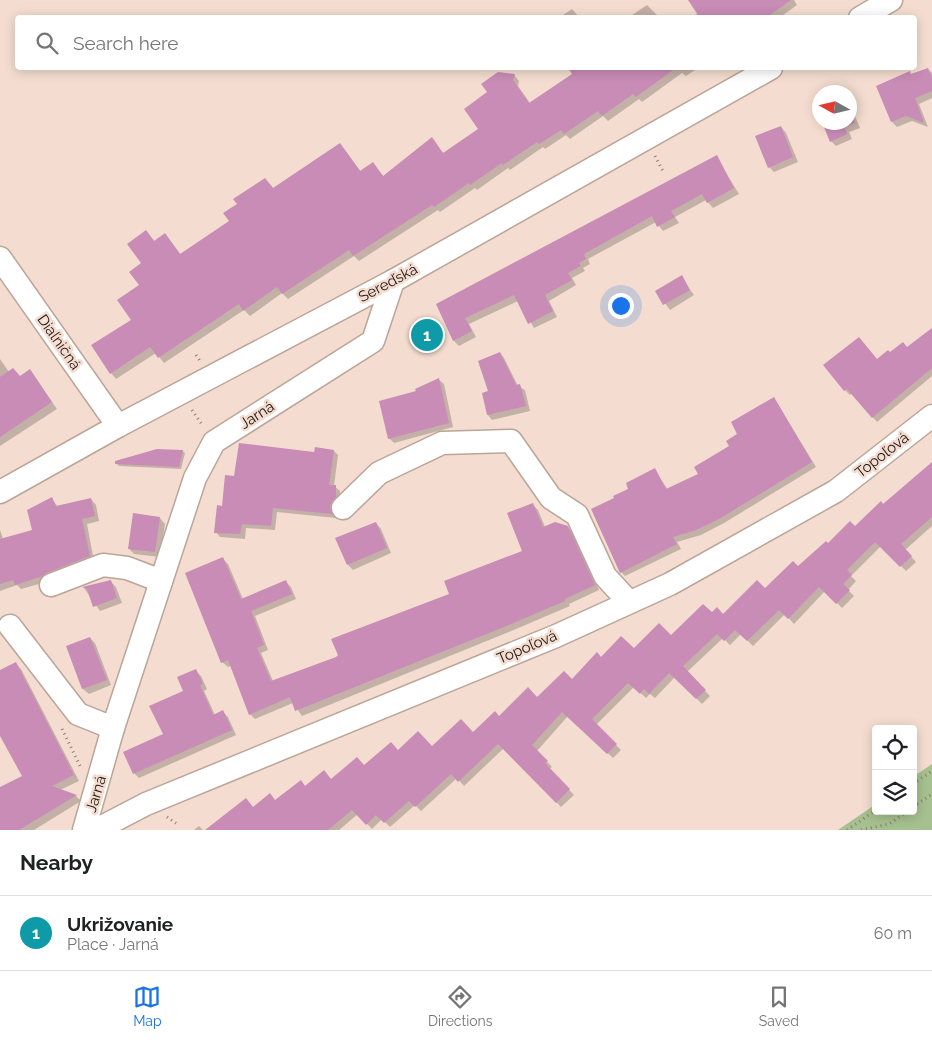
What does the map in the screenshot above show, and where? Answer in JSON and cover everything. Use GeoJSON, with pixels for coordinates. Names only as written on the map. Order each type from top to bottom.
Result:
{"type":"FeatureCollection","features":[{"type":"Feature","properties":{"kind":"street"},"geometry":{"type":"LineString","coordinates":[[865,15],[891,0]]}},
{"type":"Feature","properties":{"kind":"street","name":"Sereďská"},"geometry":{"type":"LineString","coordinates":[[0,492],[118,426],[393,281],[768,70]]}},
{"type":"Feature","properties":{"kind":"street","name":"Diaľničná"},"geometry":{"type":"LineString","coordinates":[[0,258],[118,426]]}},
{"type":"Feature","properties":{"kind":"street","name":"Jarná"},"geometry":{"type":"LineString","coordinates":[[84,830],[114,728],[195,478],[214,442],[373,340],[393,281]]}},
{"type":"Feature","properties":{"kind":"street","name":"Topoľová"},"geometry":{"type":"LineString","coordinates":[[96,830],[146,804],[556,636],[628,601],[670,584],[836,491],[932,416]]}},
{"type":"Feature","properties":{"kind":"street"},"geometry":{"type":"LineString","coordinates":[[343,508],[379,473],[442,443],[511,441],[551,498],[577,516],[605,576],[628,601]]}},
{"type":"Feature","properties":{"kind":"street"},"geometry":{"type":"LineString","coordinates":[[51,585],[103,565],[127,568],[161,581]]}},
{"type":"Feature","properties":{"kind":"street"},"geometry":{"type":"LineString","coordinates":[[10,626],[78,714],[114,728]]}},
{"type":"Feature","properties":{"kind":"path"},"geometry":{"type":"LineString","coordinates":[[917,781],[932,771]]}},
{"type":"Feature","properties":{"kind":"path"},"geometry":{"type":"LineString","coordinates":[[917,805],[932,794]]}},
{"type":"Feature","properties":{"kind":"path"},"geometry":{"type":"LineString","coordinates":[[847,830],[872,813]]}},
{"type":"Feature","properties":{"kind":"path"},"geometry":{"type":"LineString","coordinates":[[861,830],[889,824],[902,815]]}},
{"type":"Feature","properties":{"kind":"green space"},"geometry":{"type":"Polygon","coordinates":[[[932,764],[932,830],[838,830],[872,807],[872,815],[917,815],[917,774],[932,764]]]}},
{"type":"Feature","properties":{"kind":"building"},"geometry":{"type":"Polygon","coordinates":[[[688,0],[791,0],[770,15],[698,15],[688,0]]]}},
{"type":"Feature","properties":{"kind":"building"},"geometry":{"type":"Polygon","coordinates":[[[928,68],[932,78],[932,91],[915,98],[924,123],[906,116],[891,122],[876,86],[910,71],[911,74],[928,68]]]}},
{"type":"Feature","properties":{"kind":"building"},"geometry":{"type":"Polygon","coordinates":[[[569,70],[673,70],[636,97],[633,94],[602,116],[598,111],[564,134],[561,130],[539,144],[537,142],[470,185],[469,183],[434,207],[432,205],[353,256],[349,250],[282,294],[277,287],[243,311],[239,304],[158,358],[150,347],[110,374],[91,345],[131,320],[117,300],[139,285],[129,272],[141,263],[127,244],[146,230],[154,241],[165,233],[180,254],[229,221],[223,213],[237,204],[233,199],[265,178],[273,188],[340,143],[360,171],[373,162],[383,176],[432,137],[443,153],[478,129],[464,109],[487,92],[481,84],[498,72],[515,74],[513,80],[529,103],[572,74],[569,70]]]}},
{"type":"Feature","properties":{"kind":"building"},"geometry":{"type":"Polygon","coordinates":[[[781,126],[793,157],[768,168],[755,136],[781,126]]]}},
{"type":"Feature","properties":{"kind":"building"},"geometry":{"type":"Polygon","coordinates":[[[825,130],[846,130],[847,134],[830,142],[825,130]]]}},
{"type":"Feature","properties":{"kind":"building"},"geometry":{"type":"Polygon","coordinates":[[[717,155],[734,188],[707,203],[702,194],[671,211],[675,217],[657,227],[652,216],[584,254],[586,259],[579,263],[581,266],[568,273],[572,280],[545,295],[553,311],[528,324],[514,295],[465,318],[472,331],[453,341],[436,304],[717,155]]]}},
{"type":"Feature","properties":{"kind":"building"},"geometry":{"type":"Polygon","coordinates":[[[682,275],[690,290],[663,305],[655,291],[682,275]]]}},
{"type":"Feature","properties":{"kind":"building"},"geometry":{"type":"Polygon","coordinates":[[[932,328],[932,368],[872,418],[847,389],[844,391],[823,365],[859,337],[877,359],[888,350],[890,352],[903,342],[907,347],[932,328]]]}},
{"type":"Feature","properties":{"kind":"building"},"geometry":{"type":"Polygon","coordinates":[[[500,352],[516,385],[520,384],[526,406],[487,415],[482,393],[488,391],[478,361],[500,352]]]}},
{"type":"Feature","properties":{"kind":"building"},"geometry":{"type":"Polygon","coordinates":[[[13,368],[20,376],[30,369],[52,402],[0,437],[0,377],[13,368]]]}},
{"type":"Feature","properties":{"kind":"building"},"geometry":{"type":"Polygon","coordinates":[[[439,378],[449,423],[388,439],[379,401],[416,391],[415,389],[439,378]]]}},
{"type":"Feature","properties":{"kind":"building"},"geometry":{"type":"Polygon","coordinates":[[[774,397],[812,462],[719,519],[696,530],[673,537],[677,544],[620,573],[591,509],[614,498],[613,496],[628,489],[626,483],[655,468],[666,489],[698,474],[694,467],[729,446],[726,441],[737,434],[731,422],[774,397]]]}},
{"type":"Feature","properties":{"kind":"building"},"geometry":{"type":"Polygon","coordinates":[[[239,443],[314,452],[315,447],[334,450],[329,485],[336,485],[336,497],[330,505],[332,514],[273,508],[271,526],[242,524],[240,534],[214,533],[217,505],[222,506],[225,475],[234,476],[239,443]]]}},
{"type":"Feature","properties":{"kind":"building"},"geometry":{"type":"Polygon","coordinates":[[[157,449],[183,450],[179,467],[115,464],[115,461],[157,449]]]}},
{"type":"Feature","properties":{"kind":"building"},"geometry":{"type":"Polygon","coordinates":[[[932,462],[932,517],[901,544],[912,556],[900,567],[875,542],[847,570],[852,575],[843,584],[850,590],[836,604],[819,587],[788,619],[779,610],[747,641],[735,630],[724,641],[717,634],[683,666],[706,690],[696,699],[669,673],[649,694],[644,689],[640,694],[628,683],[592,719],[617,744],[607,754],[562,712],[532,745],[548,761],[545,763],[570,789],[556,803],[498,744],[458,782],[451,774],[415,807],[409,801],[384,823],[376,815],[366,825],[352,810],[328,830],[205,830],[246,798],[253,807],[270,793],[275,800],[301,780],[305,786],[324,770],[331,779],[357,757],[364,765],[391,742],[398,750],[418,731],[432,746],[461,719],[473,732],[495,711],[499,716],[528,687],[537,697],[564,671],[572,679],[597,652],[601,657],[621,636],[634,648],[659,623],[671,635],[703,604],[712,612],[717,607],[723,614],[757,580],[765,588],[793,561],[798,566],[826,541],[828,543],[850,521],[855,526],[881,501],[883,504],[932,462]]]}},
{"type":"Feature","properties":{"kind":"building"},"geometry":{"type":"Polygon","coordinates":[[[52,497],[56,506],[91,498],[95,516],[82,519],[90,556],[40,577],[15,585],[13,580],[0,584],[0,539],[32,530],[27,510],[52,497]]]}},
{"type":"Feature","properties":{"kind":"building"},"geometry":{"type":"Polygon","coordinates":[[[533,503],[543,527],[555,522],[568,526],[595,585],[565,599],[565,601],[511,624],[295,711],[290,697],[249,715],[228,660],[221,663],[185,573],[223,557],[241,599],[286,580],[292,594],[251,611],[264,645],[257,648],[271,681],[336,657],[338,655],[331,639],[449,594],[444,581],[522,551],[507,513],[533,503]]]}},
{"type":"Feature","properties":{"kind":"building"},"geometry":{"type":"Polygon","coordinates":[[[133,513],[160,517],[155,552],[128,549],[133,513]]]}},
{"type":"Feature","properties":{"kind":"building"},"geometry":{"type":"Polygon","coordinates":[[[376,522],[387,548],[347,565],[335,538],[376,522]]]}},
{"type":"Feature","properties":{"kind":"building"},"geometry":{"type":"Polygon","coordinates":[[[111,580],[117,598],[93,607],[87,589],[82,587],[111,580]]]}},
{"type":"Feature","properties":{"kind":"building"},"geometry":{"type":"Polygon","coordinates":[[[90,637],[107,680],[82,689],[66,646],[90,637]]]}},
{"type":"Feature","properties":{"kind":"building"},"geometry":{"type":"Polygon","coordinates":[[[16,662],[74,775],[52,786],[77,795],[19,830],[0,830],[0,787],[22,776],[0,736],[0,670],[16,662]]]}},
{"type":"Feature","properties":{"kind":"building"},"geometry":{"type":"Polygon","coordinates":[[[196,669],[203,684],[200,685],[213,715],[223,710],[232,730],[133,774],[123,752],[163,734],[149,706],[183,691],[177,677],[196,669]]]}},
{"type":"Feature","properties":{"kind":"place","name":"Ukrižovanie"},"geometry":{"type":"Point","coordinates":[427,335]}}]}
